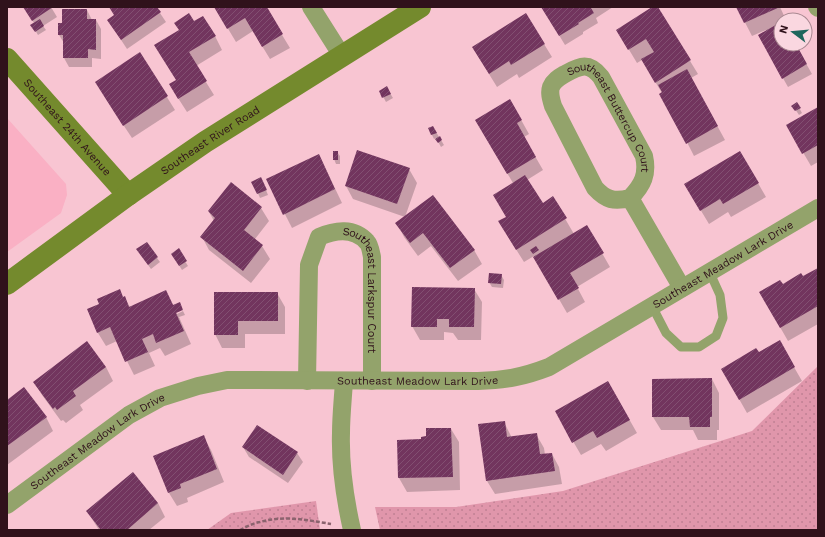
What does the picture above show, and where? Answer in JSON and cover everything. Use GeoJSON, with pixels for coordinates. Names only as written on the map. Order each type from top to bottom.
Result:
{"type":"FeatureCollection","features":[{"type":"Feature","properties":{"kind":"main road","name":"Southeast River Road"},"geometry":{"type":"LineString","coordinates":[[7,284],[128,195],[205,142],[420,7]]}},
{"type":"Feature","properties":{"kind":"main road","name":"Southeast 24th Avenue"},"geometry":{"type":"LineString","coordinates":[[7,59],[128,195]]}},
{"type":"Feature","properties":{"kind":"street"},"geometry":{"type":"LineString","coordinates":[[311,7],[342,56]]}},
{"type":"Feature","properties":{"kind":"street","name":"Southeast Buttercup Court"},"geometry":{"type":"LineString","coordinates":[[587,66],[595,69],[602,77],[644,156],[646,166],[644,177],[639,189],[630,198],[620,200],[612,199],[603,196],[595,188],[553,106],[550,96],[551,87],[557,79],[578,67],[587,66]]}},
{"type":"Feature","properties":{"kind":"street"},"geometry":{"type":"LineString","coordinates":[[630,198],[682,288]]}},
{"type":"Feature","properties":{"kind":"street","name":"Southeast Meadow Lark Drive"},"geometry":{"type":"LineString","coordinates":[[7,504],[129,414],[160,398],[198,386],[227,380],[478,381],[502,380],[526,376],[549,367],[818,208]]}},
{"type":"Feature","properties":{"kind":"street","name":"Southeast Larkspur Court"},"geometry":{"type":"LineString","coordinates":[[307,381],[308,265],[320,237],[330,232],[344,230],[356,234],[368,242],[372,257],[372,381]]}},
{"type":"Feature","properties":{"kind":"street"},"geometry":{"type":"LineString","coordinates":[[344,381],[341,434],[342,465],[352,529]]}},
{"type":"Feature","properties":{"kind":"lane"},"geometry":{"type":"LineString","coordinates":[[652,306],[666,333],[681,347],[699,347],[716,336],[723,318],[720,295],[710,273]]}},
{"type":"Feature","properties":{"kind":"path"},"geometry":{"type":"LineString","coordinates":[[240,530],[260,522],[282,518],[309,520],[352,529]]}},
{"type":"Feature","properties":{"kind":"shaded area"},"geometry":{"type":"Polygon","coordinates":[[[7,118],[66,184],[67,195],[61,213],[7,252],[7,118]]]}},
{"type":"Feature","properties":{"kind":"shaded area"},"geometry":{"type":"Polygon","coordinates":[[[818,366],[818,530],[380,530],[375,507],[456,507],[563,491],[752,431],[818,366]]]}},
{"type":"Feature","properties":{"kind":"shaded area"},"geometry":{"type":"Polygon","coordinates":[[[316,501],[320,530],[207,530],[231,513],[316,501]]]}},
{"type":"Feature","properties":{"kind":"building"},"geometry":{"type":"Polygon","coordinates":[[[23,7],[53,7],[32,21],[23,7]]]}},
{"type":"Feature","properties":{"kind":"building"},"geometry":{"type":"Polygon","coordinates":[[[109,7],[157,7],[161,12],[121,40],[107,20],[114,15],[109,7]]]}},
{"type":"Feature","properties":{"kind":"building"},"geometry":{"type":"Polygon","coordinates":[[[214,7],[267,7],[283,34],[262,47],[245,18],[227,29],[214,7]]]}},
{"type":"Feature","properties":{"kind":"building"},"geometry":{"type":"Polygon","coordinates":[[[541,7],[593,7],[591,8],[594,13],[559,36],[541,7]]]}},
{"type":"Feature","properties":{"kind":"building"},"geometry":{"type":"Polygon","coordinates":[[[652,7],[658,7],[691,60],[655,83],[641,59],[654,52],[646,39],[628,50],[616,30],[652,7]]]}},
{"type":"Feature","properties":{"kind":"building"},"geometry":{"type":"Polygon","coordinates":[[[736,7],[780,7],[744,23],[736,7]]]}},
{"type":"Feature","properties":{"kind":"building"},"geometry":{"type":"Polygon","coordinates":[[[62,9],[87,9],[87,19],[96,19],[96,50],[88,49],[88,58],[63,58],[63,35],[58,35],[58,23],[62,23],[62,9]]]}},
{"type":"Feature","properties":{"kind":"building"},"geometry":{"type":"Polygon","coordinates":[[[189,13],[194,21],[203,16],[216,36],[189,52],[207,81],[178,99],[169,84],[176,80],[154,45],[179,30],[174,23],[189,13]]]}},
{"type":"Feature","properties":{"kind":"building"},"geometry":{"type":"Polygon","coordinates":[[[526,13],[545,44],[511,65],[509,61],[489,74],[472,47],[526,13]]]}},
{"type":"Feature","properties":{"kind":"building"},"geometry":{"type":"Polygon","coordinates":[[[40,19],[44,26],[35,32],[30,25],[40,19]]]}},
{"type":"Feature","properties":{"kind":"building"},"geometry":{"type":"Polygon","coordinates":[[[773,27],[773,52],[800,52],[807,64],[782,79],[758,35],[773,27]]]}},
{"type":"Feature","properties":{"kind":"building"},"geometry":{"type":"Polygon","coordinates":[[[140,52],[168,96],[123,126],[95,82],[140,52]]]}},
{"type":"Feature","properties":{"kind":"building"},"geometry":{"type":"Polygon","coordinates":[[[687,69],[718,126],[686,144],[659,94],[662,92],[658,85],[687,69]]]}},
{"type":"Feature","properties":{"kind":"building"},"geometry":{"type":"Polygon","coordinates":[[[387,86],[391,94],[382,98],[379,91],[387,86]]]}},
{"type":"Feature","properties":{"kind":"building"},"geometry":{"type":"Polygon","coordinates":[[[510,99],[522,120],[517,123],[536,157],[507,174],[475,120],[510,99]]]}},
{"type":"Feature","properties":{"kind":"building"},"geometry":{"type":"Polygon","coordinates":[[[797,102],[801,108],[795,111],[791,106],[797,102]]]}},
{"type":"Feature","properties":{"kind":"building"},"geometry":{"type":"Polygon","coordinates":[[[818,107],[818,145],[802,154],[786,125],[818,107]]]}},
{"type":"Feature","properties":{"kind":"building"},"geometry":{"type":"Polygon","coordinates":[[[433,126],[437,133],[431,135],[428,128],[433,126]]]}},
{"type":"Feature","properties":{"kind":"building"},"geometry":{"type":"Polygon","coordinates":[[[440,136],[442,140],[438,143],[435,139],[440,136]]]}},
{"type":"Feature","properties":{"kind":"building"},"geometry":{"type":"Polygon","coordinates":[[[357,150],[410,168],[397,204],[345,186],[357,150]]]}},
{"type":"Feature","properties":{"kind":"building"},"geometry":{"type":"Polygon","coordinates":[[[333,151],[338,151],[338,160],[333,160],[333,151]]]}},
{"type":"Feature","properties":{"kind":"building"},"geometry":{"type":"Polygon","coordinates":[[[740,151],[759,183],[723,204],[720,199],[700,211],[684,184],[740,151]]]}},
{"type":"Feature","properties":{"kind":"building"},"geometry":{"type":"Polygon","coordinates":[[[319,154],[335,189],[283,215],[266,179],[319,154]]]}},
{"type":"Feature","properties":{"kind":"building"},"geometry":{"type":"Polygon","coordinates":[[[525,175],[543,203],[553,196],[567,218],[516,250],[498,221],[506,217],[493,195],[525,175]]]}},
{"type":"Feature","properties":{"kind":"building"},"geometry":{"type":"Polygon","coordinates":[[[261,177],[267,190],[257,194],[251,182],[261,177]]]}},
{"type":"Feature","properties":{"kind":"building"},"geometry":{"type":"Polygon","coordinates":[[[231,182],[262,207],[244,230],[263,245],[243,271],[200,237],[215,218],[208,211],[231,182]]]}},
{"type":"Feature","properties":{"kind":"building"},"geometry":{"type":"Polygon","coordinates":[[[433,195],[475,250],[450,268],[423,233],[410,243],[395,223],[433,195]]]}},
{"type":"Feature","properties":{"kind":"building"},"geometry":{"type":"Polygon","coordinates":[[[587,225],[604,253],[570,273],[579,288],[558,300],[533,257],[587,225]]]}},
{"type":"Feature","properties":{"kind":"building"},"geometry":{"type":"Polygon","coordinates":[[[147,242],[158,257],[148,265],[136,249],[147,242]]]}},
{"type":"Feature","properties":{"kind":"building"},"geometry":{"type":"Polygon","coordinates":[[[536,246],[539,250],[533,254],[530,250],[536,246]]]}},
{"type":"Feature","properties":{"kind":"building"},"geometry":{"type":"Polygon","coordinates":[[[179,248],[187,261],[179,266],[171,254],[179,248]]]}},
{"type":"Feature","properties":{"kind":"building"},"geometry":{"type":"Polygon","coordinates":[[[818,268],[818,306],[780,328],[759,292],[780,280],[783,284],[801,273],[803,276],[818,268]]]}},
{"type":"Feature","properties":{"kind":"building"},"geometry":{"type":"Polygon","coordinates":[[[489,273],[502,274],[501,284],[488,283],[489,273]]]}},
{"type":"Feature","properties":{"kind":"building"},"geometry":{"type":"Polygon","coordinates":[[[412,287],[475,288],[474,327],[449,327],[449,319],[437,319],[437,327],[411,327],[412,287]]]}},
{"type":"Feature","properties":{"kind":"building"},"geometry":{"type":"Polygon","coordinates":[[[120,289],[123,297],[125,296],[129,307],[166,290],[173,305],[180,302],[183,310],[176,313],[184,331],[156,343],[153,334],[142,339],[148,352],[125,362],[110,327],[97,333],[87,309],[99,304],[97,299],[120,289]]]}},
{"type":"Feature","properties":{"kind":"building"},"geometry":{"type":"Polygon","coordinates":[[[214,292],[278,292],[278,321],[238,321],[238,335],[214,335],[214,292]]]}},
{"type":"Feature","properties":{"kind":"building"},"geometry":{"type":"Polygon","coordinates":[[[780,340],[795,367],[739,400],[721,369],[756,348],[759,352],[780,340]]]}},
{"type":"Feature","properties":{"kind":"building"},"geometry":{"type":"Polygon","coordinates":[[[87,341],[106,367],[73,391],[76,396],[57,410],[55,407],[53,409],[33,382],[87,341]]]}},
{"type":"Feature","properties":{"kind":"building"},"geometry":{"type":"Polygon","coordinates":[[[712,378],[712,417],[710,417],[710,427],[690,427],[689,417],[652,417],[652,379],[712,378]]]}},
{"type":"Feature","properties":{"kind":"building"},"geometry":{"type":"Polygon","coordinates":[[[608,381],[630,420],[597,438],[593,431],[572,443],[555,411],[608,381]]]}},
{"type":"Feature","properties":{"kind":"building"},"geometry":{"type":"Polygon","coordinates":[[[24,387],[47,417],[7,446],[7,400],[24,387]]]}},
{"type":"Feature","properties":{"kind":"building"},"geometry":{"type":"Polygon","coordinates":[[[505,421],[507,437],[537,433],[540,454],[552,453],[555,471],[486,481],[478,424],[505,421]]]}},
{"type":"Feature","properties":{"kind":"building"},"geometry":{"type":"Polygon","coordinates":[[[257,425],[298,452],[283,475],[242,447],[257,425]]]}},
{"type":"Feature","properties":{"kind":"building"},"geometry":{"type":"Polygon","coordinates":[[[426,428],[451,428],[453,477],[398,478],[397,440],[421,439],[421,437],[426,436],[426,428]]]}},
{"type":"Feature","properties":{"kind":"building"},"geometry":{"type":"Polygon","coordinates":[[[204,435],[217,469],[180,484],[181,488],[168,493],[153,456],[204,435]]]}},
{"type":"Feature","properties":{"kind":"building"},"geometry":{"type":"Polygon","coordinates":[[[133,472],[158,503],[127,530],[101,530],[86,511],[133,472]]]}}]}
